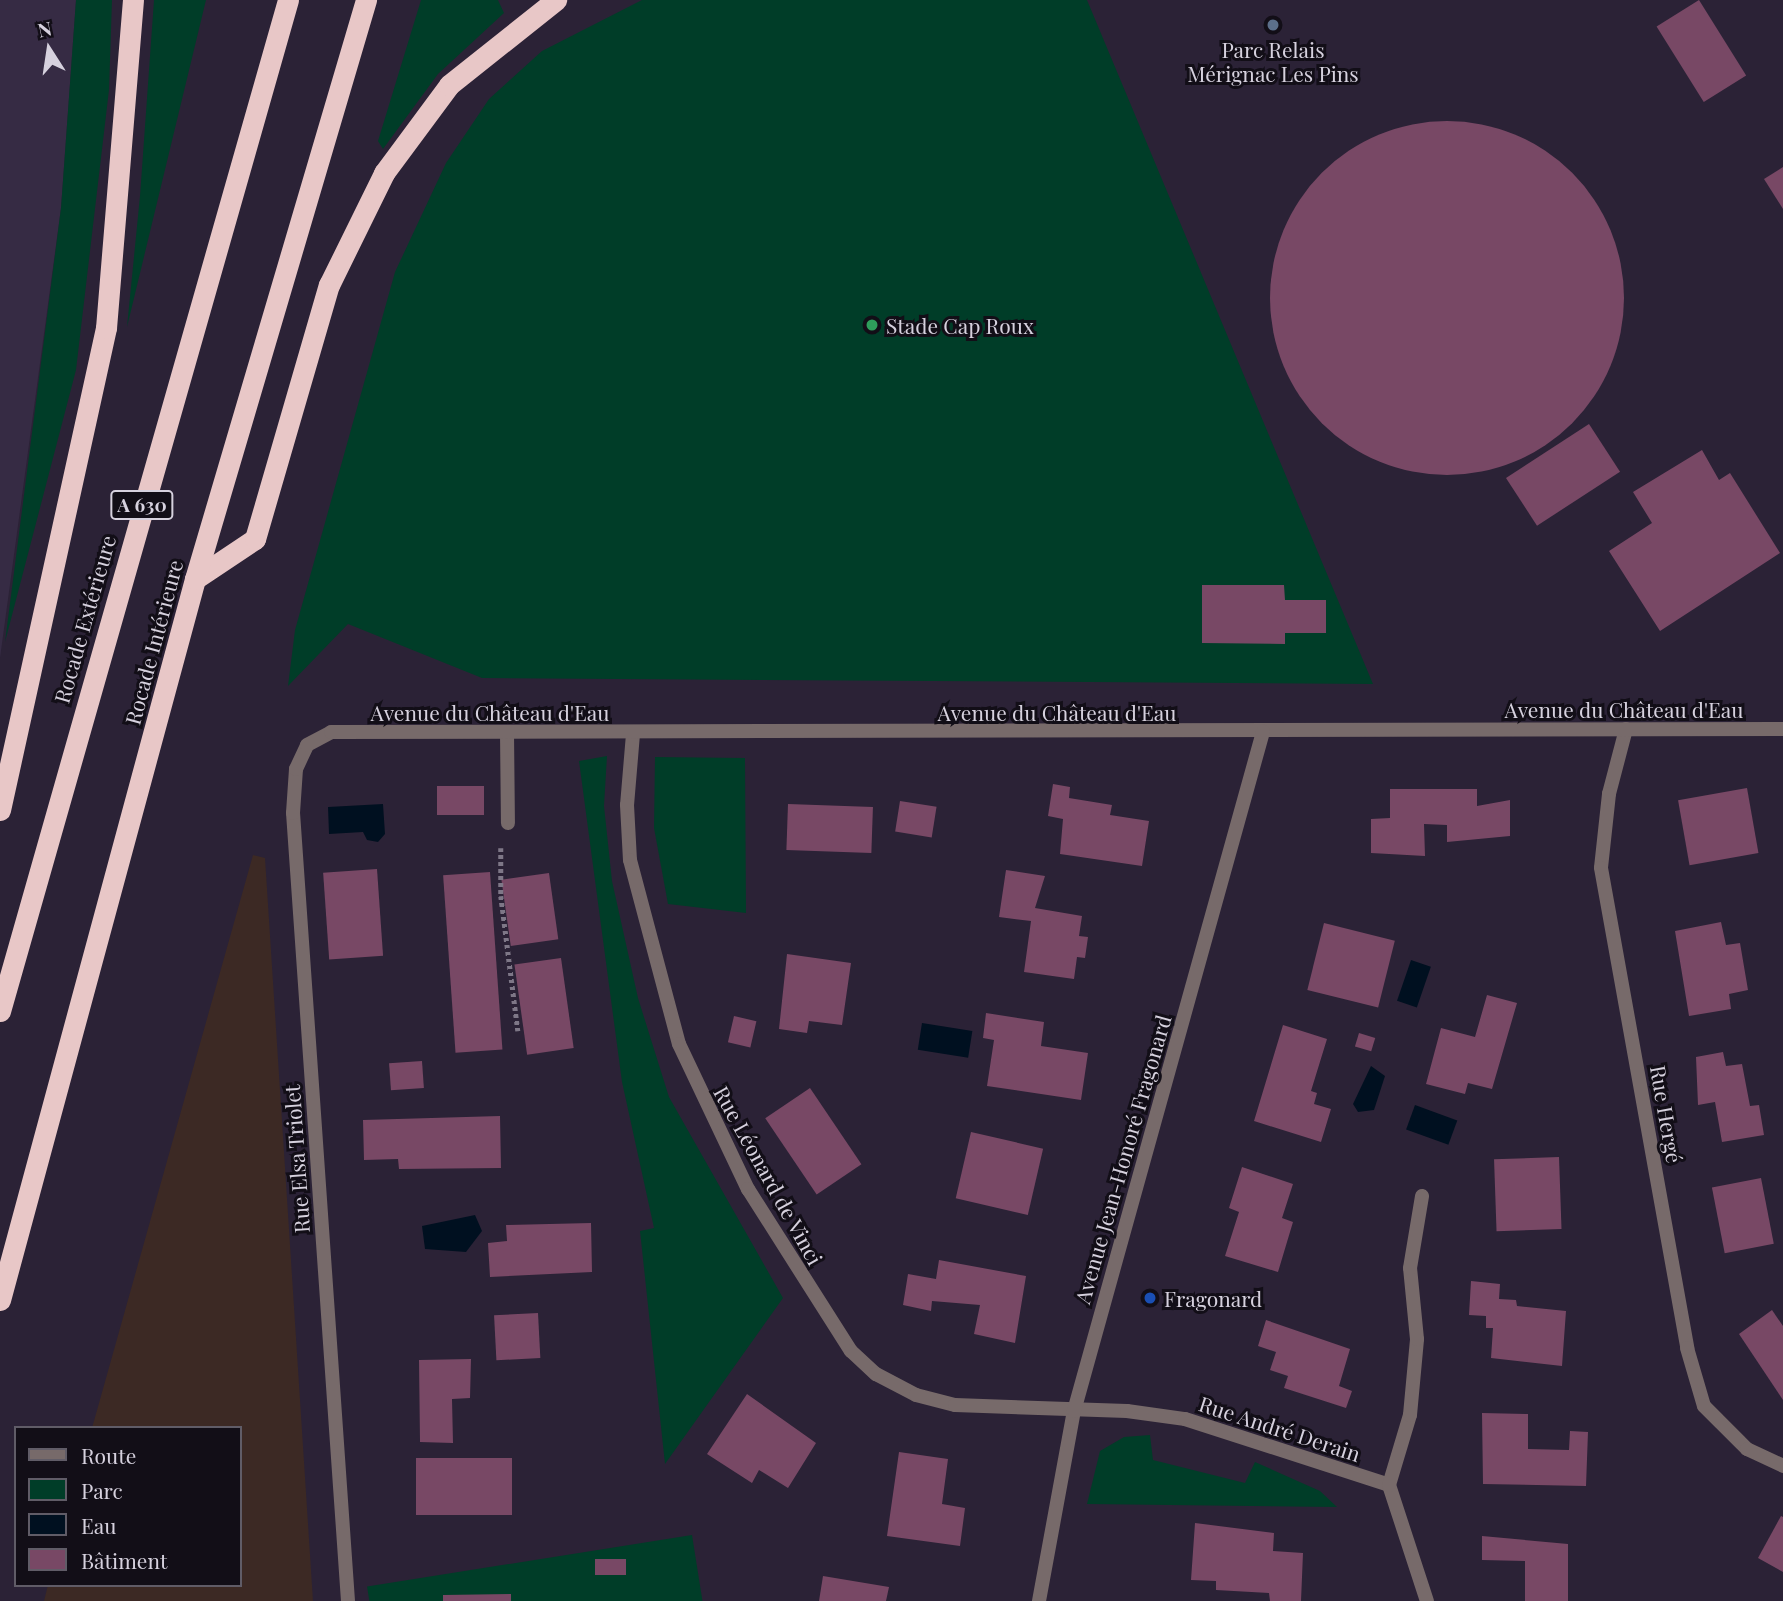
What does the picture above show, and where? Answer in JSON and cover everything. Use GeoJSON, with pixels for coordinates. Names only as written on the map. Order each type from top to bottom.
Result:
{"type":"FeatureCollection","features":[{"type":"Feature","properties":{"kind":"highway"},"geometry":{"type":"LineString","coordinates":[[0,810],[106,328],[133,0]]}},
{"type":"Feature","properties":{"kind":"highway","name":"Rocade Extérieure"},"geometry":{"type":"LineString","coordinates":[[0,1011],[288,0]]}},
{"type":"Feature","properties":{"kind":"highway","name":"Rocade Intérieure"},"geometry":{"type":"LineString","coordinates":[[0,1300],[195,579],[366,0]]}},
{"type":"Feature","properties":{"kind":"highway"},"geometry":{"type":"LineString","coordinates":[[195,579],[255,540],[329,285],[384,173],[449,85],[556,0]]}},
{"type":"Feature","properties":{"kind":"street","name":"Rue Hergé"},"geometry":{"type":"LineString","coordinates":[[1626,729],[1609,794],[1601,869],[1687,1349],[1704,1406],[1746,1449],[1783,1466]]}},
{"type":"Feature","properties":{"kind":"street","name":"Avenue du Château d'Eau"},"geometry":{"type":"LineString","coordinates":[[331,732],[633,734],[1783,729]]}},
{"type":"Feature","properties":{"kind":"street","name":"Rue Elsa Triolet"},"geometry":{"type":"LineString","coordinates":[[331,732],[307,745],[296,769],[293,813],[348,1601]]}},
{"type":"Feature","properties":{"kind":"street","name":"Avenue Jean-Honoré Fragonard"},"geometry":{"type":"LineString","coordinates":[[1039,1601],[1074,1411],[1263,732]]}},
{"type":"Feature","properties":{"kind":"street"},"geometry":{"type":"LineString","coordinates":[[504,829],[507,733]]}},
{"type":"Feature","properties":{"kind":"street","name":"Rue Léonard de Vinci"},"geometry":{"type":"LineString","coordinates":[[633,734],[627,805],[630,860],[666,1006],[699,1094],[748,1189],[828,1321],[876,1374],[916,1395],[955,1405],[1074,1411]]}},
{"type":"Feature","properties":{"kind":"street"},"geometry":{"type":"LineString","coordinates":[[1422,1196],[1409,1268],[1418,1339],[1410,1415],[1389,1485],[1427,1601]]}},
{"type":"Feature","properties":{"kind":"street","name":"Rue André Derain"},"geometry":{"type":"LineString","coordinates":[[1074,1411],[1185,1419],[1389,1485]]}},
{"type":"Feature","properties":{"kind":"path"},"geometry":{"type":"LineString","coordinates":[[504,829],[501,896],[519,1031]]}},
{"type":"Feature","properties":{"kind":"shaded area"},"geometry":{"type":"Polygon","coordinates":[[[0,0],[76,0],[61,208],[0,658],[0,0]]]}},
{"type":"Feature","properties":{"kind":"shaded area"},"geometry":{"type":"Polygon","coordinates":[[[253,855],[265,858],[313,1601],[44,1601],[48,1587],[242,1587],[242,1426],[93,1426],[253,855]]]}},
{"type":"Feature","properties":{"kind":"green space"},"geometry":{"type":"Polygon","coordinates":[[[76,0],[112,0],[109,90],[76,370],[5,642],[61,208],[76,0]]]}},
{"type":"Feature","properties":{"kind":"green space"},"geometry":{"type":"Polygon","coordinates":[[[154,0],[206,0],[127,327],[140,196],[154,0]]]}},
{"type":"Feature","properties":{"kind":"green space"},"geometry":{"type":"Polygon","coordinates":[[[421,0],[498,0],[504,13],[438,74],[383,149],[378,141],[421,0]]]}},
{"type":"Feature","properties":{"kind":"green space","name":"Stade Cap Roux"},"geometry":{"type":"Polygon","coordinates":[[[642,0],[1087,0],[1373,684],[482,678],[348,624],[288,686],[295,630],[395,272],[446,163],[489,99],[542,51],[642,0]]]}},
{"type":"Feature","properties":{"kind":"green space"},"geometry":{"type":"Polygon","coordinates":[[[607,756],[604,806],[612,881],[638,998],[669,1097],[783,1298],[665,1464],[640,1231],[654,1228],[622,1082],[579,761],[607,756]]]}},
{"type":"Feature","properties":{"kind":"green space"},"geometry":{"type":"Polygon","coordinates":[[[655,757],[745,758],[746,913],[668,904],[654,828],[655,757]]]}},
{"type":"Feature","properties":{"kind":"green space"},"geometry":{"type":"Polygon","coordinates":[[[1150,1435],[1153,1460],[1245,1483],[1255,1462],[1320,1491],[1337,1507],[1087,1504],[1100,1451],[1124,1437],[1150,1435]]]}},
{"type":"Feature","properties":{"kind":"green space"},"geometry":{"type":"Polygon","coordinates":[[[692,1535],[702,1601],[369,1601],[367,1586],[692,1535]]]}},
{"type":"Feature","properties":{"kind":"water"},"geometry":{"type":"Polygon","coordinates":[[[383,804],[385,834],[378,842],[367,840],[363,832],[329,834],[328,807],[383,804]]]}},
{"type":"Feature","properties":{"kind":"water"},"geometry":{"type":"Polygon","coordinates":[[[1411,960],[1431,967],[1417,1007],[1397,1001],[1411,960]]]}},
{"type":"Feature","properties":{"kind":"water"},"geometry":{"type":"Polygon","coordinates":[[[922,1023],[972,1031],[968,1058],[918,1050],[922,1023]]]}},
{"type":"Feature","properties":{"kind":"water"},"geometry":{"type":"Polygon","coordinates":[[[1371,1066],[1385,1076],[1374,1110],[1358,1112],[1353,1104],[1371,1066]]]}},
{"type":"Feature","properties":{"kind":"water"},"geometry":{"type":"Polygon","coordinates":[[[1415,1105],[1457,1120],[1448,1145],[1406,1129],[1415,1105]]]}},
{"type":"Feature","properties":{"kind":"water"},"geometry":{"type":"Polygon","coordinates":[[[475,1215],[482,1231],[466,1252],[425,1249],[422,1226],[475,1215]]]}},
{"type":"Feature","properties":{"kind":"building"},"geometry":{"type":"Polygon","coordinates":[[[1699,0],[1746,75],[1704,102],[1657,26],[1699,0]]]}},
{"type":"Feature","properties":{"kind":"building"},"geometry":{"type":"Polygon","coordinates":[[[1430,121],[1464,121],[1499,128],[1531,141],[1573,172],[1595,199],[1611,230],[1621,263],[1624,298],[1621,333],[1611,366],[1595,397],[1573,424],[1531,455],[1499,468],[1464,475],[1430,475],[1395,468],[1363,455],[1334,435],[1310,411],[1290,382],[1277,350],[1270,315],[1270,281],[1277,246],[1290,214],[1310,185],[1334,161],[1363,141],[1395,128],[1430,121]]]}},
{"type":"Feature","properties":{"kind":"building"},"geometry":{"type":"Polygon","coordinates":[[[1783,167],[1783,209],[1764,179],[1783,167]]]}},
{"type":"Feature","properties":{"kind":"building"},"geometry":{"type":"Polygon","coordinates":[[[1589,424],[1620,472],[1537,526],[1506,478],[1589,424]]]}},
{"type":"Feature","properties":{"kind":"building"},"geometry":{"type":"Polygon","coordinates":[[[1702,450],[1719,480],[1730,473],[1780,553],[1660,631],[1609,551],[1652,523],[1633,492],[1702,450]]]}},
{"type":"Feature","properties":{"kind":"building"},"geometry":{"type":"Polygon","coordinates":[[[1202,585],[1284,585],[1285,600],[1326,600],[1326,633],[1285,633],[1285,644],[1202,643],[1202,585]]]}},
{"type":"Feature","properties":{"kind":"building"},"geometry":{"type":"Polygon","coordinates":[[[1053,784],[1070,787],[1069,798],[1112,805],[1110,815],[1149,821],[1142,866],[1060,854],[1063,819],[1048,816],[1053,784]]]}},
{"type":"Feature","properties":{"kind":"building"},"geometry":{"type":"Polygon","coordinates":[[[437,786],[484,786],[484,815],[437,815],[437,786]]]}},
{"type":"Feature","properties":{"kind":"building"},"geometry":{"type":"Polygon","coordinates":[[[1747,788],[1758,853],[1690,865],[1678,800],[1747,788]]]}},
{"type":"Feature","properties":{"kind":"building"},"geometry":{"type":"Polygon","coordinates":[[[1390,789],[1477,789],[1477,806],[1510,800],[1510,836],[1447,842],[1447,825],[1424,824],[1425,856],[1371,853],[1371,819],[1390,818],[1390,789]]]}},
{"type":"Feature","properties":{"kind":"building"},"geometry":{"type":"Polygon","coordinates":[[[900,801],[937,807],[932,837],[895,832],[900,801]]]}},
{"type":"Feature","properties":{"kind":"building"},"geometry":{"type":"Polygon","coordinates":[[[788,804],[873,807],[871,853],[786,850],[788,804]]]}},
{"type":"Feature","properties":{"kind":"building"},"geometry":{"type":"Polygon","coordinates":[[[377,869],[383,956],[329,960],[323,873],[377,869]]]}},
{"type":"Feature","properties":{"kind":"building"},"geometry":{"type":"Polygon","coordinates":[[[1006,870],[1045,876],[1035,908],[1082,916],[1079,936],[1088,937],[1085,958],[1077,957],[1074,979],[1024,972],[1031,921],[999,917],[1006,870]]]}},
{"type":"Feature","properties":{"kind":"building"},"geometry":{"type":"Polygon","coordinates":[[[490,872],[502,1050],[456,1053],[443,875],[490,872]]]}},
{"type":"Feature","properties":{"kind":"building"},"geometry":{"type":"Polygon","coordinates":[[[549,873],[558,939],[511,946],[501,880],[549,873]]]}},
{"type":"Feature","properties":{"kind":"building"},"geometry":{"type":"Polygon","coordinates":[[[1721,922],[1726,945],[1740,943],[1748,990],[1729,994],[1731,1009],[1689,1016],[1675,931],[1721,922]]]}},
{"type":"Feature","properties":{"kind":"building"},"geometry":{"type":"Polygon","coordinates":[[[1324,923],[1395,941],[1378,1008],[1307,990],[1324,923]]]}},
{"type":"Feature","properties":{"kind":"building"},"geometry":{"type":"Polygon","coordinates":[[[787,954],[851,963],[842,1025],[809,1021],[807,1033],[779,1029],[787,954]]]}},
{"type":"Feature","properties":{"kind":"building"},"geometry":{"type":"Polygon","coordinates":[[[561,958],[574,1048],[527,1055],[514,965],[561,958]]]}},
{"type":"Feature","properties":{"kind":"building"},"geometry":{"type":"Polygon","coordinates":[[[1487,995],[1517,1003],[1492,1089],[1468,1083],[1465,1094],[1426,1084],[1441,1028],[1475,1037],[1487,995]]]}},
{"type":"Feature","properties":{"kind":"building"},"geometry":{"type":"Polygon","coordinates":[[[986,1013],[1044,1022],[1041,1046],[1088,1053],[1081,1100],[987,1086],[994,1040],[983,1038],[986,1013]]]}},
{"type":"Feature","properties":{"kind":"building"},"geometry":{"type":"Polygon","coordinates":[[[734,1016],[756,1021],[750,1047],[728,1042],[734,1016]]]}},
{"type":"Feature","properties":{"kind":"building"},"geometry":{"type":"Polygon","coordinates":[[[1283,1025],[1327,1039],[1311,1091],[1317,1093],[1314,1104],[1331,1109],[1321,1142],[1254,1121],[1283,1025]]]}},
{"type":"Feature","properties":{"kind":"building"},"geometry":{"type":"Polygon","coordinates":[[[1359,1033],[1375,1038],[1371,1051],[1355,1046],[1359,1033]]]}},
{"type":"Feature","properties":{"kind":"building"},"geometry":{"type":"Polygon","coordinates":[[[1723,1052],[1726,1066],[1742,1064],[1750,1106],[1759,1105],[1764,1135],[1722,1142],[1715,1102],[1698,1105],[1696,1057],[1723,1052]]]}},
{"type":"Feature","properties":{"kind":"building"},"geometry":{"type":"Polygon","coordinates":[[[422,1061],[424,1088],[391,1090],[389,1063],[422,1061]]]}},
{"type":"Feature","properties":{"kind":"building"},"geometry":{"type":"Polygon","coordinates":[[[810,1088],[861,1164],[817,1194],[765,1118],[810,1088]]]}},
{"type":"Feature","properties":{"kind":"building"},"geometry":{"type":"Polygon","coordinates":[[[500,1116],[501,1168],[399,1169],[398,1159],[364,1160],[363,1120],[500,1116]]]}},
{"type":"Feature","properties":{"kind":"building"},"geometry":{"type":"Polygon","coordinates":[[[971,1132],[1043,1149],[1028,1215],[956,1198],[971,1132]]]}},
{"type":"Feature","properties":{"kind":"building"},"geometry":{"type":"Polygon","coordinates":[[[1559,1157],[1562,1229],[1497,1231],[1494,1159],[1559,1157]]]}},
{"type":"Feature","properties":{"kind":"building"},"geometry":{"type":"Polygon","coordinates":[[[1242,1167],[1293,1184],[1282,1218],[1293,1222],[1278,1272],[1225,1256],[1239,1212],[1229,1208],[1242,1167]]]}},
{"type":"Feature","properties":{"kind":"building"},"geometry":{"type":"Polygon","coordinates":[[[1761,1178],[1774,1244],[1725,1253],[1712,1188],[1761,1178]]]}},
{"type":"Feature","properties":{"kind":"building"},"geometry":{"type":"Polygon","coordinates":[[[591,1223],[592,1272],[490,1277],[488,1243],[507,1241],[506,1225],[591,1223]]]}},
{"type":"Feature","properties":{"kind":"building"},"geometry":{"type":"Polygon","coordinates":[[[939,1260],[1026,1276],[1015,1343],[974,1334],[980,1305],[932,1301],[931,1311],[903,1305],[908,1274],[936,1279],[939,1260]]]}},
{"type":"Feature","properties":{"kind":"building"},"geometry":{"type":"Polygon","coordinates":[[[1471,1281],[1500,1284],[1499,1299],[1516,1300],[1517,1306],[1566,1311],[1562,1366],[1491,1358],[1493,1328],[1486,1328],[1486,1316],[1469,1315],[1471,1281]]]}},
{"type":"Feature","properties":{"kind":"building"},"geometry":{"type":"Polygon","coordinates":[[[1772,1310],[1783,1326],[1783,1400],[1739,1334],[1772,1310]]]}},
{"type":"Feature","properties":{"kind":"building"},"geometry":{"type":"Polygon","coordinates":[[[538,1313],[540,1358],[496,1360],[494,1315],[538,1313]]]}},
{"type":"Feature","properties":{"kind":"building"},"geometry":{"type":"Polygon","coordinates":[[[1266,1320],[1350,1349],[1339,1386],[1352,1391],[1346,1408],[1284,1388],[1288,1376],[1270,1370],[1276,1352],[1258,1346],[1266,1320]]]}},
{"type":"Feature","properties":{"kind":"building"},"geometry":{"type":"Polygon","coordinates":[[[471,1359],[470,1398],[452,1399],[453,1443],[420,1442],[419,1360],[471,1359]]]}},
{"type":"Feature","properties":{"kind":"building"},"geometry":{"type":"Polygon","coordinates":[[[747,1394],[816,1443],[788,1488],[759,1470],[752,1483],[707,1454],[747,1394]]]}},
{"type":"Feature","properties":{"kind":"building"},"geometry":{"type":"Polygon","coordinates":[[[1482,1413],[1528,1414],[1528,1449],[1569,1450],[1570,1431],[1588,1432],[1586,1486],[1483,1484],[1482,1413]]]}},
{"type":"Feature","properties":{"kind":"building"},"geometry":{"type":"Polygon","coordinates":[[[899,1452],[948,1459],[942,1504],[965,1508],[960,1546],[887,1536],[899,1452]]]}},
{"type":"Feature","properties":{"kind":"building"},"geometry":{"type":"Polygon","coordinates":[[[416,1458],[512,1458],[512,1515],[416,1515],[416,1458]]]}},
{"type":"Feature","properties":{"kind":"building"},"geometry":{"type":"Polygon","coordinates":[[[1781,1516],[1783,1517],[1783,1572],[1758,1558],[1781,1516]]]}},
{"type":"Feature","properties":{"kind":"building"},"geometry":{"type":"Polygon","coordinates":[[[1195,1523],[1274,1533],[1273,1551],[1303,1553],[1301,1601],[1270,1601],[1269,1593],[1216,1590],[1216,1581],[1191,1580],[1195,1523]]]}},
{"type":"Feature","properties":{"kind":"building"},"geometry":{"type":"Polygon","coordinates":[[[1482,1536],[1568,1544],[1568,1601],[1525,1601],[1525,1561],[1482,1560],[1482,1536]]]}},
{"type":"Feature","properties":{"kind":"building"},"geometry":{"type":"Polygon","coordinates":[[[595,1559],[626,1559],[626,1575],[595,1575],[595,1559]]]}},
{"type":"Feature","properties":{"kind":"building"},"geometry":{"type":"Polygon","coordinates":[[[823,1576],[889,1587],[886,1601],[819,1601],[823,1576]]]}},
{"type":"Feature","properties":{"kind":"building"},"geometry":{"type":"Polygon","coordinates":[[[511,1594],[511,1601],[443,1601],[443,1595],[511,1594]]]}},
{"type":"Feature","properties":{"kind":"place","name":"Parc Relais Mérignac Les Pins"},"geometry":{"type":"Point","coordinates":[1273,25]}},
{"type":"Feature","properties":{"kind":"place","name":"Stade Cap Roux"},"geometry":{"type":"Point","coordinates":[872,325]}},
{"type":"Feature","properties":{"kind":"place","name":"Fragonard"},"geometry":{"type":"Point","coordinates":[1150,1298]}}]}
